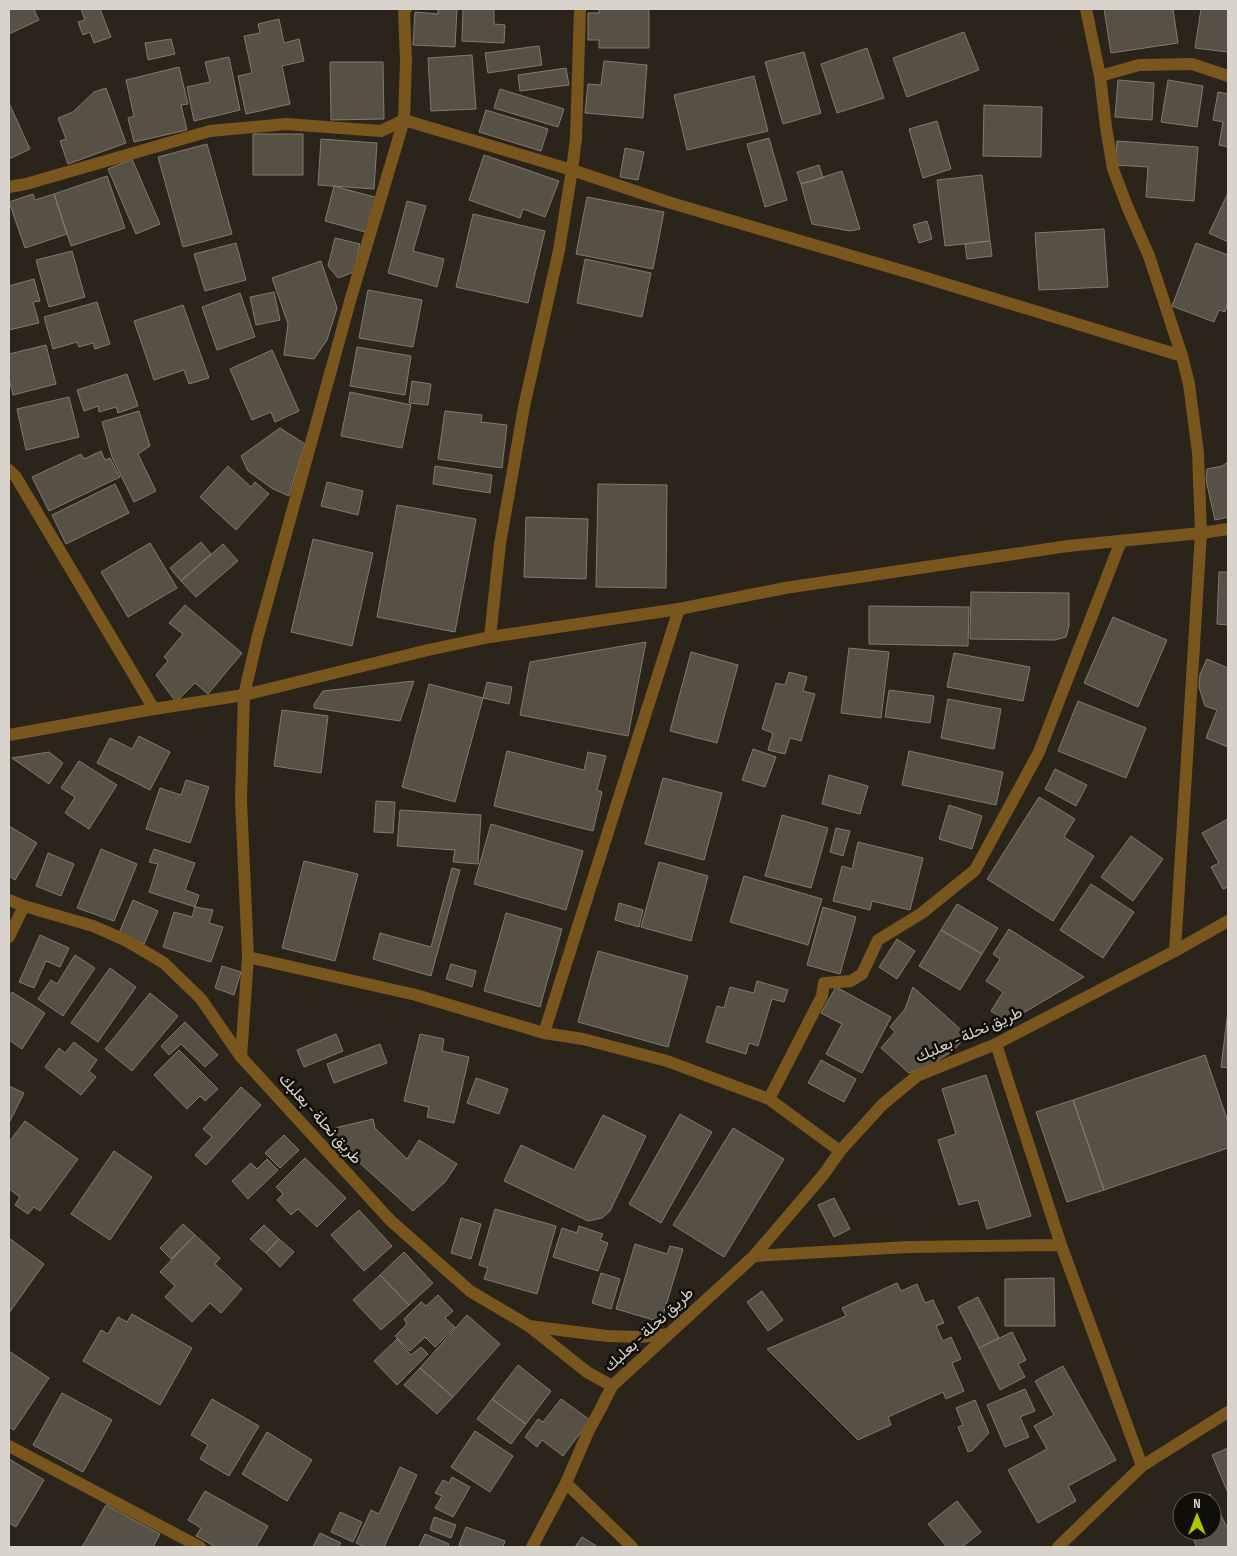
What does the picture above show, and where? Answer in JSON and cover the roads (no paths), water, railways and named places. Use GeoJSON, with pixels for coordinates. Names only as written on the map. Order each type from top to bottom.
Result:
{"type":"FeatureCollection","features":[{"type":"Feature","properties":{"kind":"street"},"geometry":{"type":"LineString","coordinates":[[490,637],[503,524],[524,407],[559,250],[572,170],[576,138],[580,9]]}},
{"type":"Feature","properties":{"kind":"street"},"geometry":{"type":"LineString","coordinates":[[1086,9],[1100,76],[1113,169],[1149,256],[1182,356],[1189,384],[1198,453],[1201,533],[1175,951]]}},
{"type":"Feature","properties":{"kind":"street"},"geometry":{"type":"LineString","coordinates":[[241,1057],[248,957],[241,800],[244,695],[347,310],[404,120],[407,10]]}},
{"type":"Feature","properties":{"kind":"street"},"geometry":{"type":"LineString","coordinates":[[1100,76],[1140,66],[1192,64],[1228,76]]}},
{"type":"Feature","properties":{"kind":"street"},"geometry":{"type":"LineString","coordinates":[[9,187],[26,184],[210,131],[286,124],[381,131],[404,120],[572,170],[671,203],[1182,356]]}},
{"type":"Feature","properties":{"kind":"street"},"geometry":{"type":"LineString","coordinates":[[9,470],[16,477],[154,709]]}},
{"type":"Feature","properties":{"kind":"street"},"geometry":{"type":"LineString","coordinates":[[9,735],[244,695],[428,650],[490,637],[679,609],[785,588],[1068,546],[1228,529]]}},
{"type":"Feature","properties":{"kind":"street"},"geometry":{"type":"LineString","coordinates":[[769,1099],[822,996],[824,983],[851,981],[862,974],[878,940],[922,913],[975,870],[1039,752],[1121,541]]}},
{"type":"Feature","properties":{"kind":"street"},"geometry":{"type":"LineString","coordinates":[[544,1032],[679,609]]}},
{"type":"Feature","properties":{"kind":"street","name":"طريق نحلة - بعلبك"},"geometry":{"type":"LineString","coordinates":[[9,900],[93,926],[127,941],[164,963],[201,1000],[241,1057],[390,1220],[470,1291],[530,1326],[587,1372],[612,1386],[754,1256],[824,1174],[840,1151],[883,1104],[917,1076],[996,1044],[1175,951],[1228,921]]}},
{"type":"Feature","properties":{"kind":"street"},"geometry":{"type":"LineString","coordinates":[[9,937],[24,906]]}},
{"type":"Feature","properties":{"kind":"street"},"geometry":{"type":"LineString","coordinates":[[248,957],[416,995],[544,1032],[583,1039],[667,1061],[769,1099],[840,1151]]}},
{"type":"Feature","properties":{"kind":"street"},"geometry":{"type":"LineString","coordinates":[[996,1044],[1061,1245],[1142,1466]]}},
{"type":"Feature","properties":{"kind":"street"},"geometry":{"type":"LineString","coordinates":[[754,1256],[908,1246],[1061,1245]]}},
{"type":"Feature","properties":{"kind":"street"},"geometry":{"type":"LineString","coordinates":[[530,1326],[607,1336],[640,1338],[669,1334]]}},
{"type":"Feature","properties":{"kind":"street"},"geometry":{"type":"LineString","coordinates":[[532,1547],[566,1483],[588,1432],[612,1386]]}},
{"type":"Feature","properties":{"kind":"street"},"geometry":{"type":"LineString","coordinates":[[1058,1547],[1142,1466],[1228,1412]]}},
{"type":"Feature","properties":{"kind":"street"},"geometry":{"type":"LineString","coordinates":[[9,1446],[200,1547]]}},
{"type":"Feature","properties":{"kind":"street"},"geometry":{"type":"LineString","coordinates":[[566,1483],[632,1547]]}}]}
